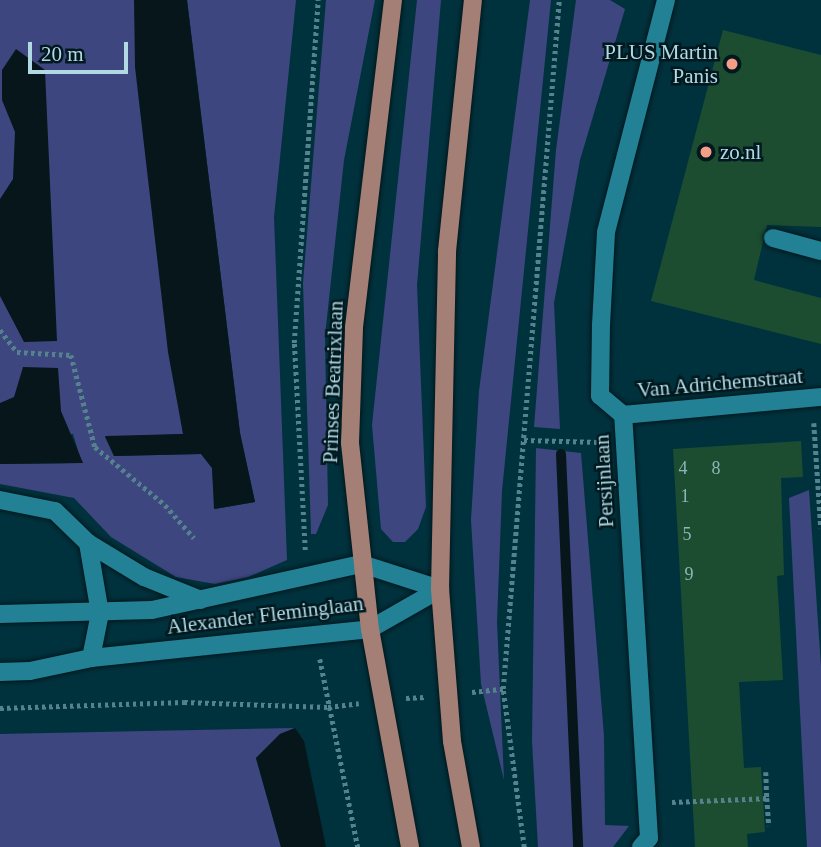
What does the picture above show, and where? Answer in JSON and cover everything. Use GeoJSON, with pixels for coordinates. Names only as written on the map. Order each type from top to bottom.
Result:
{"type":"FeatureCollection","features":[{"type":"Feature","properties":{"kind":"main road","name":"Prinses Beatrixlaan"},"geometry":{"type":"LineString","coordinates":[[393,0],[354,328],[350,443],[370,629],[410,847]]}},
{"type":"Feature","properties":{"kind":"main road"},"geometry":{"type":"LineString","coordinates":[[471,847],[447,695],[440,589],[447,251],[473,0]]}},
{"type":"Feature","properties":{"kind":"street","name":"Persijnlaan"},"geometry":{"type":"LineString","coordinates":[[640,847],[649,838],[622,415],[600,396],[606,232],[666,0]]}},
{"type":"Feature","properties":{"kind":"street"},"geometry":{"type":"LineString","coordinates":[[773,238],[821,251]]}},
{"type":"Feature","properties":{"kind":"street","name":"Van Adrichemstraat"},"geometry":{"type":"LineString","coordinates":[[622,415],[817,397]]}},
{"type":"Feature","properties":{"kind":"street","name":"Alexander Fleminglaan"},"geometry":{"type":"LineString","coordinates":[[0,500],[55,510],[88,543],[144,577],[201,600]]}},
{"type":"Feature","properties":{"kind":"street"},"geometry":{"type":"LineString","coordinates":[[88,543],[100,613],[91,657]]}},
{"type":"Feature","properties":{"kind":"street","name":"Alexander Fleminglaan"},"geometry":{"type":"LineString","coordinates":[[0,614],[152,610],[362,564],[440,589]]}},
{"type":"Feature","properties":{"kind":"street","name":"Alexander Fleminglaan"},"geometry":{"type":"LineString","coordinates":[[0,672],[30,671],[91,657],[370,629],[440,589]]}},
{"type":"Feature","properties":{"kind":"path","name":"Prinses Beatrixlaan"},"geometry":{"type":"LineString","coordinates":[[307,577],[294,343],[318,0]]}},
{"type":"Feature","properties":{"kind":"path"},"geometry":{"type":"LineString","coordinates":[[524,847],[503,689],[559,0]]}},
{"type":"Feature","properties":{"kind":"path"},"geometry":{"type":"LineString","coordinates":[[0,330],[16,352],[71,355],[95,447],[165,505],[194,538]]}},
{"type":"Feature","properties":{"kind":"path"},"geometry":{"type":"LineString","coordinates":[[817,397],[821,528]]}},
{"type":"Feature","properties":{"kind":"path"},"geometry":{"type":"LineString","coordinates":[[524,440],[624,442]]}},
{"type":"Feature","properties":{"kind":"path"},"geometry":{"type":"LineString","coordinates":[[315,633],[358,847]]}},
{"type":"Feature","properties":{"kind":"path"},"geometry":{"type":"LineString","coordinates":[[0,708],[184,702],[328,707],[503,689]]}},
{"type":"Feature","properties":{"kind":"path"},"geometry":{"type":"LineString","coordinates":[[766,772],[769,826]]}},
{"type":"Feature","properties":{"kind":"path"},"geometry":{"type":"LineString","coordinates":[[647,803],[767,798]]}},
{"type":"Feature","properties":{"kind":"shaded area"},"geometry":{"type":"Polygon","coordinates":[[[0,0],[147,0],[183,434],[105,437],[114,456],[201,454],[212,468],[215,509],[255,502],[240,433],[187,0],[296,0],[274,217],[287,560],[248,577],[215,584],[176,577],[111,537],[74,498],[0,484],[0,464],[82,463],[73,434],[0,434],[0,0]]]}},
{"type":"Feature","properties":{"kind":"shaded area"},"geometry":{"type":"Polygon","coordinates":[[[134,0],[187,0],[240,433],[255,502],[214,509],[212,468],[201,454],[114,456],[105,436],[183,434],[168,352],[135,67],[134,0]]]}},
{"type":"Feature","properties":{"kind":"shaded area"},"geometry":{"type":"Polygon","coordinates":[[[326,0],[375,0],[344,160],[325,336],[328,505],[316,534],[311,534],[303,283],[326,0]]]}},
{"type":"Feature","properties":{"kind":"shaded area"},"geometry":{"type":"Polygon","coordinates":[[[417,0],[441,0],[417,285],[426,507],[418,529],[405,542],[393,542],[381,529],[372,425],[417,0]]]}},
{"type":"Feature","properties":{"kind":"shaded area"},"geometry":{"type":"Polygon","coordinates":[[[530,0],[551,0],[502,491],[497,622],[504,780],[481,684],[471,520],[479,391],[530,0]]]}},
{"type":"Feature","properties":{"kind":"shaded area"},"geometry":{"type":"Polygon","coordinates":[[[576,0],[610,0],[625,9],[580,160],[554,303],[560,429],[534,427],[556,150],[576,0]]]}},
{"type":"Feature","properties":{"kind":"shaded area"},"geometry":{"type":"Polygon","coordinates":[[[16,49],[45,70],[57,341],[24,342],[0,296],[0,199],[13,179],[15,132],[2,100],[2,70],[16,49]]]}},
{"type":"Feature","properties":{"kind":"shaded area"},"geometry":{"type":"Polygon","coordinates":[[[23,367],[58,368],[61,411],[83,463],[0,464],[0,403],[14,397],[23,367]]]}},
{"type":"Feature","properties":{"kind":"shaded area"},"geometry":{"type":"Polygon","coordinates":[[[536,448],[581,453],[604,736],[605,825],[629,826],[613,847],[538,847],[532,741],[536,448]]]}},
{"type":"Feature","properties":{"kind":"shaded area"},"geometry":{"type":"Polygon","coordinates":[[[809,490],[821,667],[821,847],[807,847],[789,498],[809,490]]]}},
{"type":"Feature","properties":{"kind":"shaded area"},"geometry":{"type":"Polygon","coordinates":[[[295,728],[280,734],[256,758],[281,847],[0,847],[0,734],[295,728]]]}},
{"type":"Feature","properties":{"kind":"shaded area"},"geometry":{"type":"Polygon","coordinates":[[[295,728],[304,741],[326,847],[281,847],[256,758],[280,734],[295,728]]]}},
{"type":"Feature","properties":{"kind":"building"},"geometry":{"type":"Polygon","coordinates":[[[723,30],[821,55],[821,227],[767,225],[754,280],[821,298],[821,344],[651,301],[723,30]]]}},
{"type":"Feature","properties":{"kind":"building"},"geometry":{"type":"Polygon","coordinates":[[[801,441],[803,477],[781,478],[784,575],[777,576],[783,680],[739,682],[744,768],[761,767],[765,832],[747,834],[748,847],[695,847],[673,449],[801,441]]]}},
{"type":"Feature","properties":{"kind":"waterway"},"geometry":{"type":"LineString","coordinates":[[561,454],[578,847]]}},
{"type":"Feature","properties":{"kind":"place","name":"PLUS Martin Panis"},"geometry":{"type":"Point","coordinates":[732,64]}},
{"type":"Feature","properties":{"kind":"place","name":"zo.nl"},"geometry":{"type":"Point","coordinates":[706,152]}}]}
